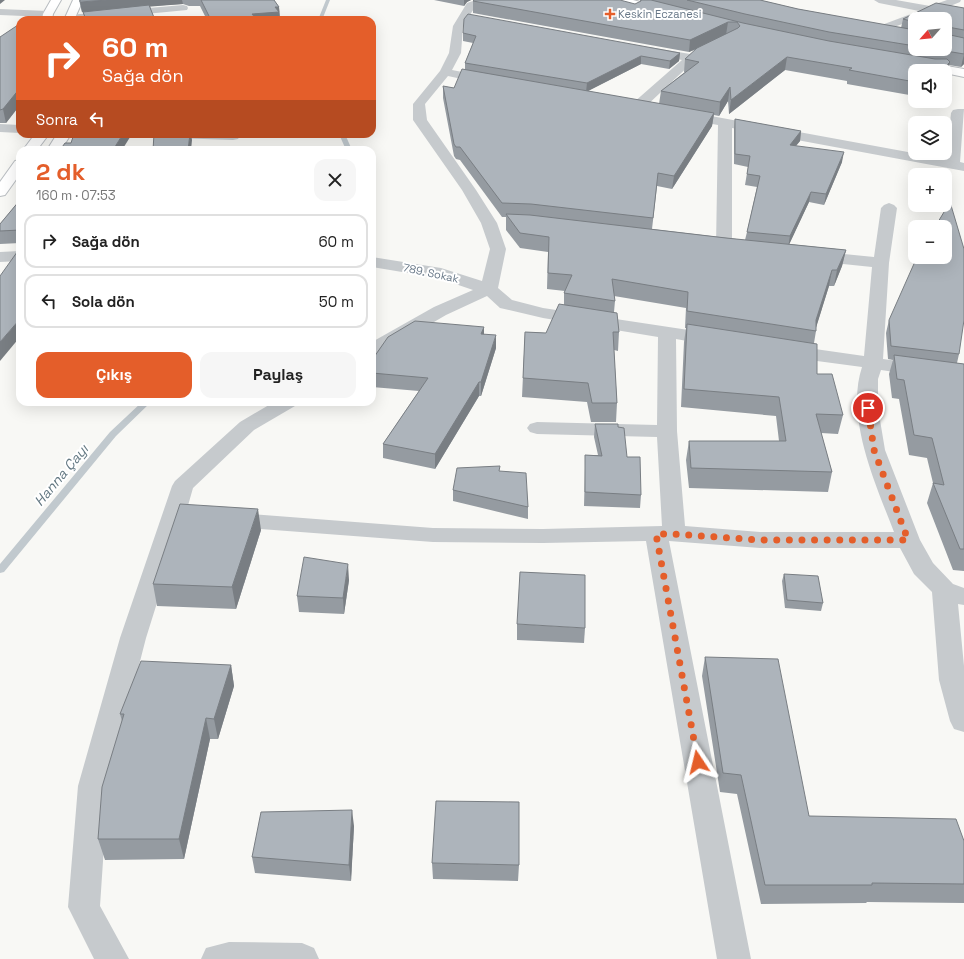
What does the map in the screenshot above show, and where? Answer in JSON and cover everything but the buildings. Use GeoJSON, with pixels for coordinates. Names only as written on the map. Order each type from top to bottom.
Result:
{"type":"FeatureCollection","features":[{"type":"Feature","properties":{"kind":"main road"},"geometry":{"type":"LineString","coordinates":[[48,16],[56,0]]}},
{"type":"Feature","properties":{"kind":"main road"},"geometry":{"type":"LineString","coordinates":[[70,16],[78,0]]}},
{"type":"Feature","properties":{"kind":"main road"},"geometry":{"type":"LineString","coordinates":[[618,3],[670,17]]}},
{"type":"Feature","properties":{"kind":"main road"},"geometry":{"type":"LineString","coordinates":[[952,72],[964,73]]}},
{"type":"Feature","properties":{"kind":"main road"},"geometry":{"type":"LineString","coordinates":[[952,78],[964,80]]}},
{"type":"Feature","properties":{"kind":"main road"},"geometry":{"type":"LineString","coordinates":[[0,192],[16,170]]}},
{"type":"Feature","properties":{"kind":"street"},"geometry":{"type":"LineString","coordinates":[[487,0],[471,5],[469,16],[458,26],[455,53],[445,72],[420,104],[420,120],[469,190],[496,223],[498,249],[489,289]]}},
{"type":"Feature","properties":{"kind":"street"},"geometry":{"type":"LineString","coordinates":[[880,0],[964,16]]}},
{"type":"Feature","properties":{"kind":"street"},"geometry":{"type":"LineString","coordinates":[[895,35],[871,31],[956,0]]}},
{"type":"Feature","properties":{"kind":"street"},"geometry":{"type":"LineString","coordinates":[[92,16],[186,4],[189,16]]}},
{"type":"Feature","properties":{"kind":"street"},"geometry":{"type":"LineString","coordinates":[[0,12],[38,16]]}},
{"type":"Feature","properties":{"kind":"street"},"geometry":{"type":"LineString","coordinates":[[636,48],[691,58]]}},
{"type":"Feature","properties":{"kind":"street"},"geometry":{"type":"LineString","coordinates":[[638,106],[691,58],[711,48]]}},
{"type":"Feature","properties":{"kind":"street"},"geometry":{"type":"LineString","coordinates":[[445,72],[500,83]]}},
{"type":"Feature","properties":{"kind":"street"},"geometry":{"type":"LineString","coordinates":[[622,104],[652,109]]}},
{"type":"Feature","properties":{"kind":"street"},"geometry":{"type":"LineString","coordinates":[[674,113],[958,166],[958,113],[964,113]]}},
{"type":"Feature","properties":{"kind":"street"},"geometry":{"type":"LineString","coordinates":[[724,247],[725,122]]}},
{"type":"Feature","properties":{"kind":"street"},"geometry":{"type":"LineString","coordinates":[[0,128],[16,129]]}},
{"type":"Feature","properties":{"kind":"street"},"geometry":{"type":"LineString","coordinates":[[214,138],[233,140]]}},
{"type":"Feature","properties":{"kind":"street"},"geometry":{"type":"LineString","coordinates":[[890,208],[881,263],[873,364],[868,379],[868,408],[874,450],[908,540],[923,568],[954,594],[952,680],[964,721]]}},
{"type":"Feature","properties":{"kind":"street"},"geometry":{"type":"LineString","coordinates":[[799,255],[881,263]]}},
{"type":"Feature","properties":{"kind":"street"},"geometry":{"type":"LineString","coordinates":[[0,257],[16,256]]}},
{"type":"Feature","properties":{"kind":"street","name":"789. Sokak"},"geometry":{"type":"LineString","coordinates":[[376,263],[441,273],[489,289]]}},
{"type":"Feature","properties":{"kind":"street"},"geometry":{"type":"LineString","coordinates":[[489,289],[506,304],[543,313],[735,343]]}},
{"type":"Feature","properties":{"kind":"street"},"geometry":{"type":"LineString","coordinates":[[376,348],[440,310],[489,289]]}},
{"type":"Feature","properties":{"kind":"street"},"geometry":{"type":"LineString","coordinates":[[667,332],[665,534],[734,959]]}},
{"type":"Feature","properties":{"kind":"street"},"geometry":{"type":"LineString","coordinates":[[774,349],[964,376]]}},
{"type":"Feature","properties":{"kind":"street"},"geometry":{"type":"LineString","coordinates":[[112,959],[84,907],[93,786],[134,638],[183,486],[247,426],[281,406]]}},
{"type":"Feature","properties":{"kind":"street"},"geometry":{"type":"LineString","coordinates":[[537,428],[667,431]]}},
{"type":"Feature","properties":{"kind":"street"},"geometry":{"type":"LineString","coordinates":[[173,515],[433,535],[543,536],[665,534],[760,540],[908,540]]}},
{"type":"Feature","properties":{"kind":"street"},"geometry":{"type":"LineString","coordinates":[[218,959],[228,957],[302,959]]}},
{"type":"Feature","properties":{"kind":"waterway","name":"Hanna Çayı"},"geometry":{"type":"LineString","coordinates":[[322,16],[328,0]]}},
{"type":"Feature","properties":{"kind":"waterway","name":"Hanna Çayı"},"geometry":{"type":"LineString","coordinates":[[344,138],[347,146]]}},
{"type":"Feature","properties":{"kind":"waterway","name":"Hanna Çayı"},"geometry":{"type":"LineString","coordinates":[[0,570],[113,434],[143,406]]}},
{"type":"Feature","properties":{"kind":"place","name":"Keskin Eczanesi"},"geometry":{"type":"Point","coordinates":[610,14]}},
{"type":"Feature","properties":{"kind":"route"},"geometry":{"type":"LineString","coordinates":[[698,762],[656,534],[760,540],[908,540],[874,450],[868,408]]}}]}
